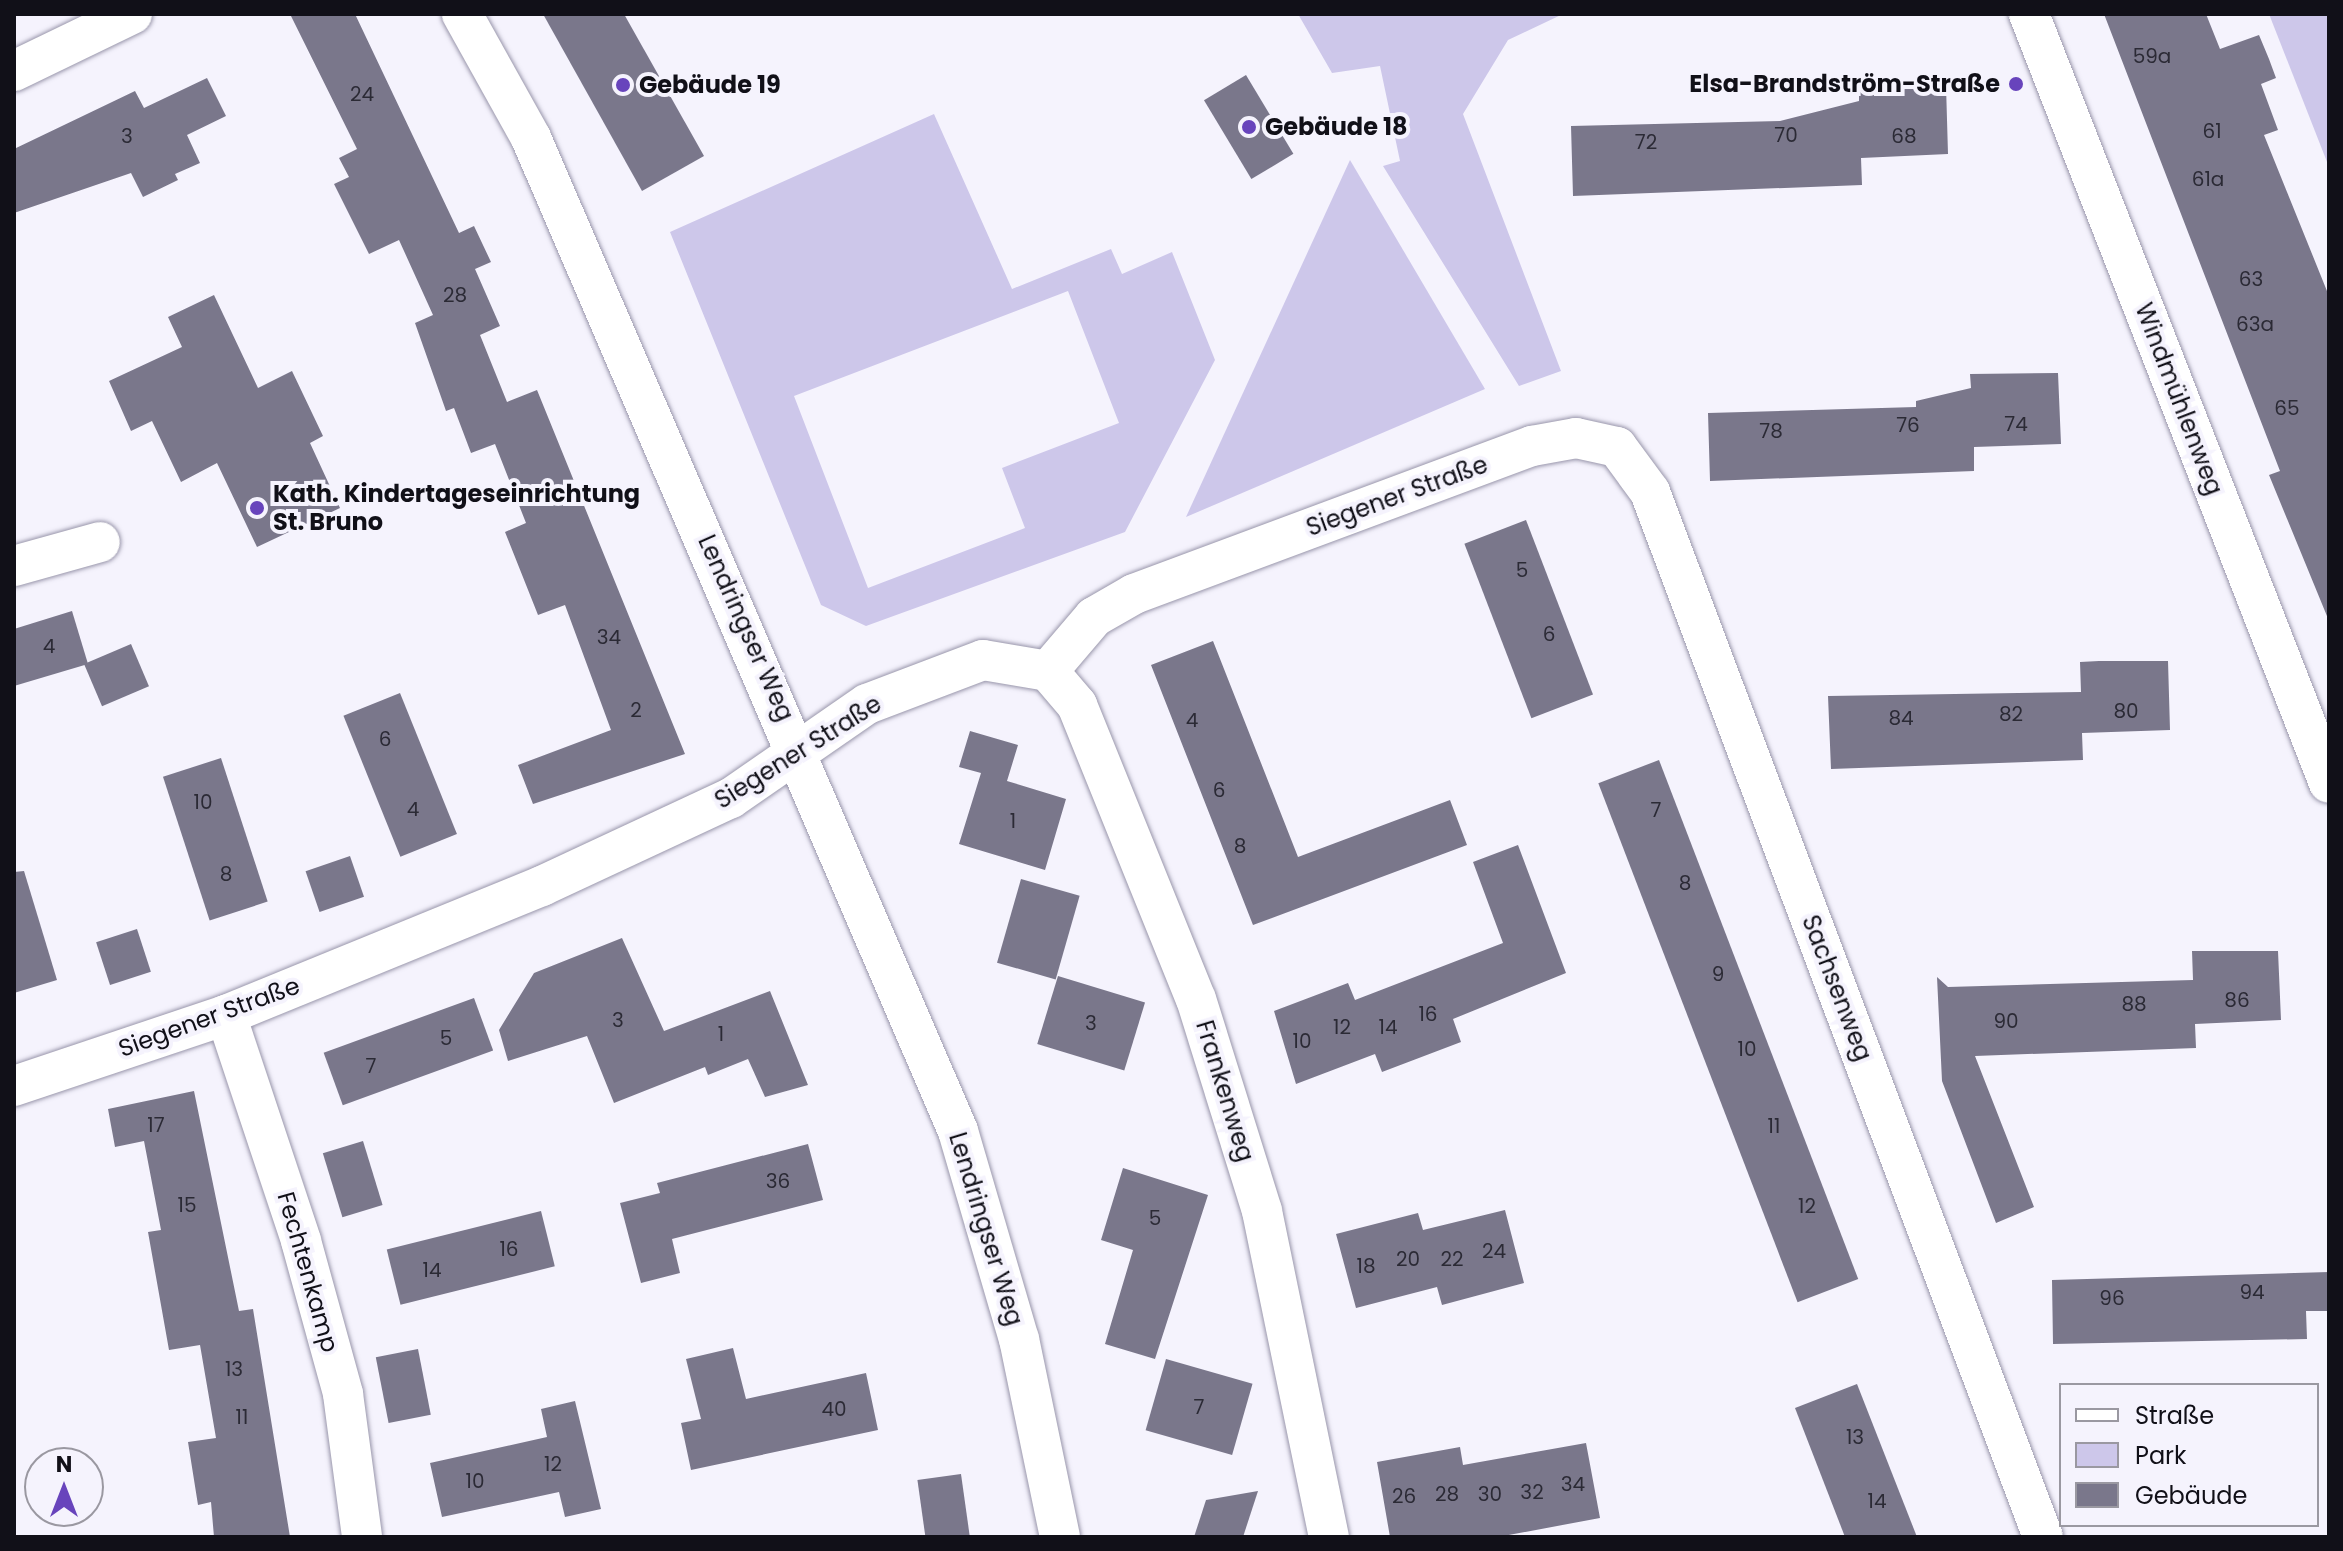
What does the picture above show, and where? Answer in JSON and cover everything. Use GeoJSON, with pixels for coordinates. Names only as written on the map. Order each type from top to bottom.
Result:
{"type":"FeatureCollection","features":[{"type":"Feature","properties":{"kind":"street"},"geometry":{"type":"LineString","coordinates":[[14,71],[132,14]]}},
{"type":"Feature","properties":{"kind":"street","name":"Lendringser Weg"},"geometry":{"type":"LineString","coordinates":[[462,14],[531,138],[800,752],[958,1131],[1019,1339],[1060,1537]]}},
{"type":"Feature","properties":{"kind":"street","name":"Windmühlenweg"},"geometry":{"type":"LineString","coordinates":[[2029,14],[2329,783]]}},
{"type":"Feature","properties":{"kind":"street","name":"Siegener Straße"},"geometry":{"type":"LineString","coordinates":[[14,1086],[226,1015],[542,886],[731,798],[867,704],[983,660],[1048,671],[1094,617],[1134,594],[1532,446],[1576,438],[1617,447]]}},
{"type":"Feature","properties":{"kind":"street","name":"Sachsenweg"},"geometry":{"type":"LineString","coordinates":[[1617,447],[1650,492],[2043,1537]]}},
{"type":"Feature","properties":{"kind":"street"},"geometry":{"type":"LineString","coordinates":[[14,566],[100,542]]}},
{"type":"Feature","properties":{"kind":"street","name":"Frankenweg"},"geometry":{"type":"LineString","coordinates":[[1048,671],[1077,705],[1196,999],[1262,1211],[1329,1537]]}},
{"type":"Feature","properties":{"kind":"street","name":"Fechtenkamp"},"geometry":{"type":"LineString","coordinates":[[226,1015],[293,1213],[343,1394],[362,1537]]}},
{"type":"Feature","properties":{"kind":"green space"},"geometry":{"type":"Polygon","coordinates":[[[1298,14],[1563,14],[1508,40],[1463,114],[1561,371],[1519,386],[1383,166],[1400,161],[1380,66],[1332,73],[1298,14]]]}},
{"type":"Feature","properties":{"kind":"green space"},"geometry":{"type":"Polygon","coordinates":[[[2269,14],[2329,14],[2329,167],[2269,14]]]}},
{"type":"Feature","properties":{"kind":"green space"},"geometry":{"type":"Polygon","coordinates":[[[934,114],[1012,289],[1111,249],[1122,274],[1172,252],[1215,360],[1125,532],[866,626],[821,605],[670,232],[934,114]],[[1068,291],[794,396],[868,588],[1025,528],[1002,468],[1119,423],[1068,291]]]}},
{"type":"Feature","properties":{"kind":"green space"},"geometry":{"type":"Polygon","coordinates":[[[1350,160],[1485,389],[1186,517],[1350,160]]]}},
{"type":"Feature","properties":{"kind":"building"},"geometry":{"type":"Polygon","coordinates":[[[290,14],[355,14],[459,233],[474,226],[491,262],[475,269],[500,326],[480,335],[507,402],[537,390],[685,754],[533,804],[518,765],[611,730],[565,605],[538,615],[505,532],[526,523],[495,444],[471,453],[454,408],[446,411],[415,323],[433,315],[399,240],[369,254],[334,184],[349,177],[339,158],[357,149],[290,14]]]}},
{"type":"Feature","properties":{"kind":"building","name":"Gebäude 19"},"geometry":{"type":"Polygon","coordinates":[[[543,14],[624,14],[704,156],[642,191],[543,14]]]}},
{"type":"Feature","properties":{"kind":"building"},"geometry":{"type":"Polygon","coordinates":[[[2104,14],[2206,14],[2220,49],[2259,35],[2269,59],[2276,78],[2261,84],[2278,130],[2264,135],[2329,296],[2329,621],[2269,475],[2280,471],[2104,14]]]}},
{"type":"Feature","properties":{"kind":"building","name":"Gebäude 18"},"geometry":{"type":"Polygon","coordinates":[[[1246,75],[1293,154],[1251,179],[1204,100],[1246,75]]]}},
{"type":"Feature","properties":{"kind":"building"},"geometry":{"type":"Polygon","coordinates":[[[207,78],[226,116],[187,135],[200,163],[175,174],[178,180],[143,197],[131,173],[14,213],[14,149],[135,91],[144,108],[207,78]]]}},
{"type":"Feature","properties":{"kind":"building"},"geometry":{"type":"Polygon","coordinates":[[[1946,85],[1948,154],[1861,158],[1862,185],[1573,196],[1571,126],[1780,121],[1859,101],[1859,92],[1946,85]]]}},
{"type":"Feature","properties":{"kind":"building"},"geometry":{"type":"Polygon","coordinates":[[[214,295],[258,388],[292,371],[323,436],[310,443],[340,508],[257,547],[217,463],[181,482],[152,421],[131,431],[109,381],[182,347],[168,317],[214,295]]]}},
{"type":"Feature","properties":{"kind":"building"},"geometry":{"type":"Polygon","coordinates":[[[2058,373],[2061,444],[1974,447],[1974,471],[1710,481],[1708,413],[1916,407],[1916,401],[1971,388],[1970,374],[2058,373]]]}},
{"type":"Feature","properties":{"kind":"building"},"geometry":{"type":"Polygon","coordinates":[[[1526,520],[1593,695],[1531,718],[1464,544],[1526,520]]]}},
{"type":"Feature","properties":{"kind":"building"},"geometry":{"type":"Polygon","coordinates":[[[72,611],[88,664],[14,686],[14,629],[72,611]]]}},
{"type":"Feature","properties":{"kind":"building"},"geometry":{"type":"Polygon","coordinates":[[[1213,641],[1298,857],[1450,800],[1467,845],[1253,925],[1151,665],[1213,641]]]}},
{"type":"Feature","properties":{"kind":"building"},"geometry":{"type":"Polygon","coordinates":[[[131,644],[149,686],[102,706],[84,664],[131,644]]]}},
{"type":"Feature","properties":{"kind":"building"},"geometry":{"type":"Polygon","coordinates":[[[2168,661],[2170,730],[2082,733],[2083,760],[1831,769],[1828,696],[2081,692],[2080,662],[2168,661]]]}},
{"type":"Feature","properties":{"kind":"building"},"geometry":{"type":"Polygon","coordinates":[[[400,693],[457,834],[400,857],[343,716],[400,693]]]}},
{"type":"Feature","properties":{"kind":"building"},"geometry":{"type":"Polygon","coordinates":[[[970,731],[1018,745],[1007,781],[1066,799],[1045,870],[959,844],[981,773],[959,767],[970,731]]]}},
{"type":"Feature","properties":{"kind":"building"},"geometry":{"type":"Polygon","coordinates":[[[221,758],[268,902],[210,920],[163,777],[221,758]]]}},
{"type":"Feature","properties":{"kind":"building"},"geometry":{"type":"Polygon","coordinates":[[[1659,760],[1858,1279],[1798,1302],[1598,783],[1659,760]]]}},
{"type":"Feature","properties":{"kind":"building"},"geometry":{"type":"Polygon","coordinates":[[[1518,845],[1566,973],[1453,1019],[1461,1042],[1382,1072],[1375,1054],[1296,1084],[1274,1011],[1348,983],[1355,1000],[1503,943],[1473,862],[1518,845]]]}},
{"type":"Feature","properties":{"kind":"building"},"geometry":{"type":"Polygon","coordinates":[[[350,856],[364,897],[320,912],[306,871],[350,856]]]}},
{"type":"Feature","properties":{"kind":"building"},"geometry":{"type":"Polygon","coordinates":[[[24,871],[57,980],[14,993],[14,872],[24,871]]]}},
{"type":"Feature","properties":{"kind":"building"},"geometry":{"type":"Polygon","coordinates":[[[1021,879],[1080,896],[1056,979],[997,963],[1021,879]]]}},
{"type":"Feature","properties":{"kind":"building"},"geometry":{"type":"Polygon","coordinates":[[[137,929],[151,972],[110,985],[96,942],[137,929]]]}},
{"type":"Feature","properties":{"kind":"building"},"geometry":{"type":"Polygon","coordinates":[[[622,938],[664,1031],[770,991],[808,1085],[765,1097],[748,1059],[708,1075],[705,1067],[614,1103],[587,1036],[508,1061],[499,1030],[534,973],[622,938]]]}},
{"type":"Feature","properties":{"kind":"building"},"geometry":{"type":"Polygon","coordinates":[[[2192,951],[2278,951],[2281,1020],[2195,1024],[2196,1048],[1975,1056],[2034,1207],[1996,1223],[1942,1081],[1937,977],[1948,987],[2193,980],[2192,951]]]}},
{"type":"Feature","properties":{"kind":"building"},"geometry":{"type":"Polygon","coordinates":[[[1058,976],[1145,1003],[1124,1071],[1037,1044],[1058,976]]]}},
{"type":"Feature","properties":{"kind":"building"},"geometry":{"type":"Polygon","coordinates":[[[474,998],[493,1051],[343,1105],[324,1053],[474,998]]]}},
{"type":"Feature","properties":{"kind":"building"},"geometry":{"type":"Polygon","coordinates":[[[194,1091],[239,1311],[253,1309],[290,1537],[214,1537],[211,1502],[198,1505],[188,1442],[216,1438],[200,1345],[169,1350],[148,1232],[161,1230],[144,1141],[115,1147],[108,1109],[194,1091]]]}},
{"type":"Feature","properties":{"kind":"building"},"geometry":{"type":"Polygon","coordinates":[[[363,1141],[383,1205],[342,1217],[323,1153],[363,1141]]]}},
{"type":"Feature","properties":{"kind":"building"},"geometry":{"type":"Polygon","coordinates":[[[808,1144],[823,1200],[672,1239],[680,1273],[641,1283],[620,1203],[660,1193],[657,1183],[808,1144]]]}},
{"type":"Feature","properties":{"kind":"building"},"geometry":{"type":"Polygon","coordinates":[[[1123,1168],[1208,1195],[1155,1359],[1105,1344],[1133,1250],[1101,1240],[1123,1168]]]}},
{"type":"Feature","properties":{"kind":"building"},"geometry":{"type":"Polygon","coordinates":[[[1505,1210],[1524,1283],[1442,1305],[1437,1287],[1356,1308],[1336,1234],[1418,1213],[1423,1230],[1505,1210]]]}},
{"type":"Feature","properties":{"kind":"building"},"geometry":{"type":"Polygon","coordinates":[[[541,1211],[555,1266],[401,1305],[387,1249],[541,1211]]]}},
{"type":"Feature","properties":{"kind":"building"},"geometry":{"type":"Polygon","coordinates":[[[2329,1272],[2329,1311],[2306,1311],[2307,1339],[2053,1344],[2052,1280],[2329,1272]]]}},
{"type":"Feature","properties":{"kind":"building"},"geometry":{"type":"Polygon","coordinates":[[[733,1348],[746,1399],[866,1373],[878,1430],[691,1470],[681,1423],[701,1419],[686,1359],[733,1348]]]}},
{"type":"Feature","properties":{"kind":"building"},"geometry":{"type":"Polygon","coordinates":[[[418,1349],[431,1415],[389,1423],[376,1357],[418,1349]]]}},
{"type":"Feature","properties":{"kind":"building"},"geometry":{"type":"Polygon","coordinates":[[[1166,1359],[1253,1384],[1232,1455],[1146,1430],[1166,1359]]]}},
{"type":"Feature","properties":{"kind":"building"},"geometry":{"type":"Polygon","coordinates":[[[1857,1384],[1917,1537],[1845,1537],[1795,1408],[1857,1384]]]}},
{"type":"Feature","properties":{"kind":"building"},"geometry":{"type":"Polygon","coordinates":[[[575,1401],[601,1509],[565,1517],[559,1492],[442,1517],[430,1463],[547,1437],[541,1409],[575,1401]]]}},
{"type":"Feature","properties":{"kind":"building"},"geometry":{"type":"Polygon","coordinates":[[[1586,1443],[1600,1518],[1498,1537],[1390,1537],[1377,1462],[1460,1447],[1463,1465],[1586,1443]]]}},
{"type":"Feature","properties":{"kind":"building"},"geometry":{"type":"Polygon","coordinates":[[[961,1474],[970,1537],[925,1537],[917,1480],[961,1474]]]}},
{"type":"Feature","properties":{"kind":"building"},"geometry":{"type":"Polygon","coordinates":[[[1258,1491],[1243,1537],[1194,1537],[1206,1500],[1258,1491]]]}},
{"type":"Feature","properties":{"kind":"place","name":"Elsa-Brandström-Straße"},"geometry":{"type":"Point","coordinates":[2016,84]}},
{"type":"Feature","properties":{"kind":"place","name":"Gebäude 19"},"geometry":{"type":"Point","coordinates":[623,85]}},
{"type":"Feature","properties":{"kind":"place","name":"Gebäude 18"},"geometry":{"type":"Point","coordinates":[1249,127]}},
{"type":"Feature","properties":{"kind":"place","name":"Kath. Kindertageseinrichtung St. Bruno"},"geometry":{"type":"Point","coordinates":[257,508]}}]}
